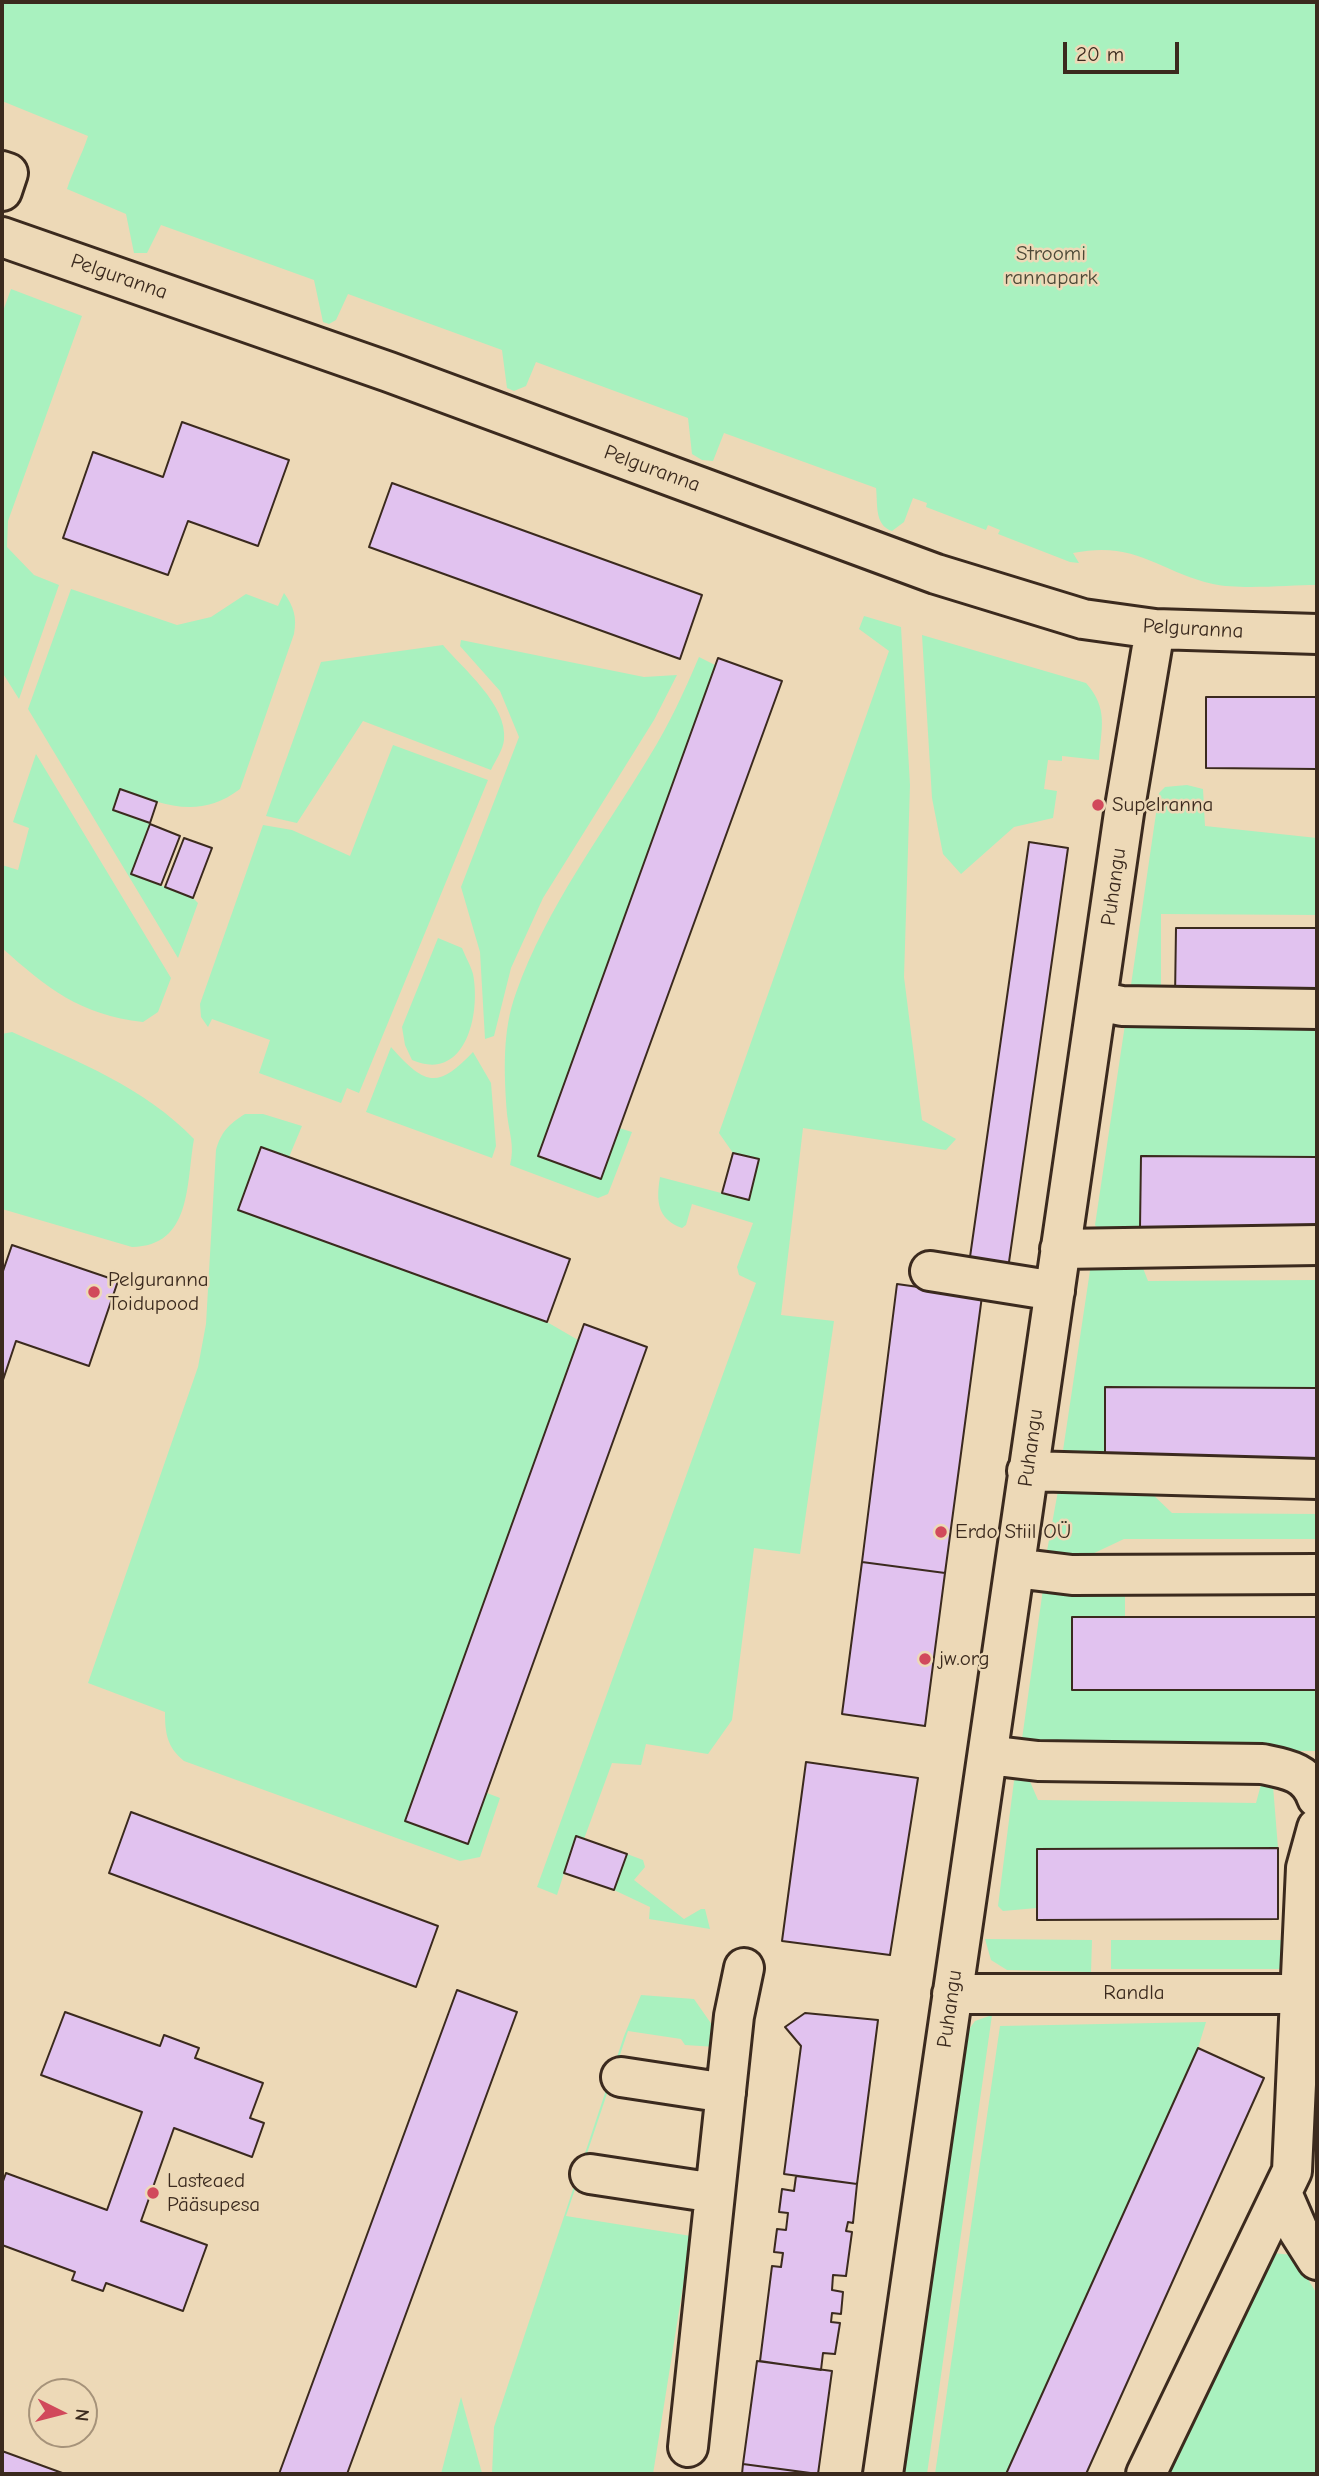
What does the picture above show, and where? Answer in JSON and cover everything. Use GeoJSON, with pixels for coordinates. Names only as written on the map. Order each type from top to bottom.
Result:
{"type":"FeatureCollection","features":[{"type":"Feature","properties":{"kind":"street"},"geometry":{"type":"LineString","coordinates":[[2,171],[8,173],[2,191]]}},
{"type":"Feature","properties":{"kind":"street","name":"Pelguranna"},"geometry":{"type":"LineString","coordinates":[[2,237],[389,372],[936,574],[1083,619],[1155,629],[1317,634]]}},
{"type":"Feature","properties":{"kind":"street","name":"Puhangu"},"geometry":{"type":"LineString","coordinates":[[883,2474],[1124,813],[1155,629]]}},
{"type":"Feature","properties":{"kind":"street"},"geometry":{"type":"LineString","coordinates":[[1098,1001],[1122,1006],[1317,1009]]}},
{"type":"Feature","properties":{"kind":"street"},"geometry":{"type":"LineString","coordinates":[[1060,1249],[1317,1245]]}},
{"type":"Feature","properties":{"kind":"street"},"geometry":{"type":"LineString","coordinates":[[930,1271],[1055,1291]]}},
{"type":"Feature","properties":{"kind":"street"},"geometry":{"type":"LineString","coordinates":[[1027,1471],[1317,1479]]}},
{"type":"Feature","properties":{"kind":"street"},"geometry":{"type":"LineString","coordinates":[[1015,1568],[1072,1575],[1317,1574]]}},
{"type":"Feature","properties":{"kind":"street"},"geometry":{"type":"LineString","coordinates":[[988,1755],[1038,1761],[1262,1764],[1293,1770],[1312,1784],[1317,1798]]}},
{"type":"Feature","properties":{"kind":"street"},"geometry":{"type":"LineString","coordinates":[[1317,1828],[1306,1868],[1310,1994],[1297,2179],[1298,2230],[1317,2260]]}},
{"type":"Feature","properties":{"kind":"street"},"geometry":{"type":"LineString","coordinates":[[688,2446],[734,2017],[744,1968]]}},
{"type":"Feature","properties":{"kind":"street","name":"Randla"},"geometry":{"type":"LineString","coordinates":[[952,1994],[1310,1994]]}},
{"type":"Feature","properties":{"kind":"street"},"geometry":{"type":"LineString","coordinates":[[621,2077],[726,2093]]}},
{"type":"Feature","properties":{"kind":"street"},"geometry":{"type":"LineString","coordinates":[[590,2174],[715,2193]]}},
{"type":"Feature","properties":{"kind":"street"},"geometry":{"type":"LineString","coordinates":[[1146,2474],[1297,2179]]}},
{"type":"Feature","properties":{"kind":"green space","name":"Stroomi rannapark"},"geometry":{"type":"Polygon","coordinates":[[[2,2],[1317,2],[1317,585],[1224,586],[1114,551],[1073,553],[1079,563],[1070,562],[998,534],[1000,530],[988,525],[986,530],[926,507],[927,503],[913,498],[904,522],[892,531],[882,524],[880,519],[876,488],[724,433],[713,461],[702,460],[692,454],[688,418],[536,362],[526,386],[514,391],[507,388],[502,350],[348,294],[336,320],[329,324],[323,322],[314,280],[161,225],[147,253],[134,253],[126,214],[67,189],[88,136],[2,101],[2,2]]]}},
{"type":"Feature","properties":{"kind":"green space"},"geometry":{"type":"Polygon","coordinates":[[[11,289],[82,316],[8,521],[7,547],[34,575],[59,585],[19,699],[2,672],[2,314],[11,289]]]}},
{"type":"Feature","properties":{"kind":"green space"},"geometry":{"type":"Polygon","coordinates":[[[71,589],[177,625],[211,617],[246,594],[278,606],[284,593],[294,612],[294,634],[240,789],[225,799],[210,804],[181,807],[120,789],[113,809],[150,823],[132,874],[193,898],[198,903],[178,958],[28,709],[71,589]]]}},
{"type":"Feature","properties":{"kind":"green space"},"geometry":{"type":"Polygon","coordinates":[[[864,616],[901,627],[910,785],[904,977],[922,1120],[956,1139],[946,1150],[803,1128],[781,1315],[834,1321],[800,1554],[754,1548],[732,1720],[708,1754],[646,1744],[641,1765],[612,1763],[584,1839],[576,1836],[557,1895],[537,1887],[756,1283],[739,1275],[737,1267],[753,1223],[692,1204],[686,1225],[682,1228],[667,1220],[660,1208],[660,1177],[748,1200],[759,1159],[733,1153],[719,1133],[889,651],[859,629],[864,616]]]}},
{"type":"Feature","properties":{"kind":"green space"},"geometry":{"type":"Polygon","coordinates":[[[922,635],[1086,683],[1101,710],[1099,760],[1062,756],[1062,761],[1048,760],[1044,789],[1057,791],[1053,818],[1014,827],[961,874],[943,854],[932,798],[922,635]]]}},
{"type":"Feature","properties":{"kind":"green space"},"geometry":{"type":"Polygon","coordinates":[[[461,640],[644,677],[677,675],[654,720],[543,898],[511,968],[494,1036],[485,1039],[480,952],[461,887],[519,737],[500,691],[460,646],[461,640]]]}},
{"type":"Feature","properties":{"kind":"green space"},"geometry":{"type":"Polygon","coordinates":[[[443,645],[482,688],[499,714],[504,740],[491,770],[363,721],[297,823],[266,816],[321,662],[443,645]]]}},
{"type":"Feature","properties":{"kind":"green space"},"geometry":{"type":"Polygon","coordinates":[[[699,657],[715,665],[538,1156],[601,1179],[619,1128],[632,1132],[608,1194],[598,1198],[510,1165],[512,1146],[507,1114],[505,1068],[508,1022],[516,993],[543,930],[656,745],[699,657]]]}},
{"type":"Feature","properties":{"kind":"green space"},"geometry":{"type":"Polygon","coordinates":[[[393,745],[488,780],[359,1093],[347,1088],[341,1103],[259,1073],[270,1040],[212,1019],[208,1027],[201,1017],[200,1004],[263,825],[292,830],[350,856],[393,745]]]}},
{"type":"Feature","properties":{"kind":"green space"},"geometry":{"type":"Polygon","coordinates":[[[36,754],[171,978],[158,1012],[143,1022],[101,1013],[83,1006],[50,987],[2,948],[2,865],[18,870],[29,828],[13,822],[36,754]]]}},
{"type":"Feature","properties":{"kind":"green space"},"geometry":{"type":"Polygon","coordinates":[[[1187,785],[1203,789],[1205,826],[1317,838],[1317,915],[1161,914],[1161,990],[1137,990],[1131,985],[1159,793],[1165,787],[1187,785]]]}},
{"type":"Feature","properties":{"kind":"green space"},"geometry":{"type":"Polygon","coordinates":[[[438,938],[462,948],[473,974],[474,1008],[471,1025],[457,1054],[445,1062],[430,1065],[412,1060],[405,1045],[402,1027],[438,938]]]}},
{"type":"Feature","properties":{"kind":"green space"},"geometry":{"type":"Polygon","coordinates":[[[1147,1013],[1149,1027],[1317,1027],[1317,1157],[1141,1156],[1140,1228],[1099,1230],[1095,1225],[1126,1018],[1147,1013]]]}},
{"type":"Feature","properties":{"kind":"green space"},"geometry":{"type":"Polygon","coordinates":[[[12,1032],[132,1090],[154,1104],[194,1139],[187,1193],[176,1224],[166,1236],[152,1244],[132,1247],[2,1209],[2,1034],[12,1032]]]}},
{"type":"Feature","properties":{"kind":"green space"},"geometry":{"type":"Polygon","coordinates":[[[391,1047],[413,1069],[431,1078],[450,1073],[473,1052],[491,1083],[496,1146],[492,1158],[366,1112],[391,1047]]]}},
{"type":"Feature","properties":{"kind":"green space"},"geometry":{"type":"Polygon","coordinates":[[[245,1114],[263,1114],[302,1126],[289,1157],[260,1147],[238,1210],[547,1322],[578,1340],[468,1843],[487,1793],[500,1798],[480,1857],[460,1861],[184,1761],[168,1739],[165,1712],[88,1683],[198,1367],[206,1324],[216,1150],[226,1129],[245,1114]]]}},
{"type":"Feature","properties":{"kind":"green space"},"geometry":{"type":"Polygon","coordinates":[[[1141,1263],[1148,1281],[1317,1280],[1317,1388],[1106,1387],[1105,1466],[1062,1457],[1091,1264],[1141,1263]]]}},
{"type":"Feature","properties":{"kind":"green space"},"geometry":{"type":"Polygon","coordinates":[[[1068,1485],[1145,1487],[1172,1513],[1317,1514],[1317,1539],[1124,1539],[1071,1564],[1057,1560],[1047,1551],[1058,1491],[1068,1485]]]}},
{"type":"Feature","properties":{"kind":"green space"},"geometry":{"type":"Polygon","coordinates":[[[1125,1584],[1125,1617],[1073,1690],[1317,1690],[1317,1751],[1039,1750],[1022,1739],[1043,1589],[1125,1584]]]}},
{"type":"Feature","properties":{"kind":"green space"},"geometry":{"type":"Polygon","coordinates":[[[1025,1770],[1038,1800],[1256,1803],[1263,1777],[1273,1786],[1278,1848],[1037,1849],[1037,1908],[1003,1911],[998,1906],[1014,1781],[1025,1770]]]}},
{"type":"Feature","properties":{"kind":"green space"},"geometry":{"type":"Polygon","coordinates":[[[627,1854],[643,1860],[645,1867],[634,1880],[684,1919],[705,1909],[710,1929],[649,1919],[650,1907],[614,1890],[627,1854]]]}},
{"type":"Feature","properties":{"kind":"green space"},"geometry":{"type":"Polygon","coordinates":[[[985,1939],[1092,1940],[1091,1972],[1007,1970],[991,1960],[985,1939]]]}},
{"type":"Feature","properties":{"kind":"green space"},"geometry":{"type":"Polygon","coordinates":[[[1111,1940],[1286,1940],[1286,1969],[1111,1969],[1111,1940]]]}},
{"type":"Feature","properties":{"kind":"green space"},"geometry":{"type":"Polygon","coordinates":[[[641,1995],[694,1999],[717,2032],[716,2047],[685,2045],[681,2039],[628,2031],[566,2216],[691,2236],[653,2474],[492,2474],[494,2427],[624,2036],[641,1995]]]}},
{"type":"Feature","properties":{"kind":"green space"},"geometry":{"type":"Polygon","coordinates":[[[992,2015],[927,2474],[904,2474],[965,2035],[975,2021],[992,2015]]]}},
{"type":"Feature","properties":{"kind":"green space"},"geometry":{"type":"Polygon","coordinates":[[[1206,2022],[1198,2048],[1006,2474],[935,2474],[1000,2026],[1206,2022]]]}},
{"type":"Feature","properties":{"kind":"green space"},"geometry":{"type":"Polygon","coordinates":[[[1262,2252],[1293,2255],[1317,2294],[1317,2474],[1156,2474],[1262,2252]]]}},
{"type":"Feature","properties":{"kind":"green space"},"geometry":{"type":"Polygon","coordinates":[[[461,2397],[482,2473],[483,2474],[441,2474],[461,2397]]]}},
{"type":"Feature","properties":{"kind":"building"},"geometry":{"type":"Polygon","coordinates":[[[182,422],[289,460],[258,546],[188,521],[168,575],[63,538],[93,452],[163,477],[182,422]]]}},
{"type":"Feature","properties":{"kind":"building"},"geometry":{"type":"Polygon","coordinates":[[[392,483],[702,595],[680,659],[369,547],[392,483]]]}},
{"type":"Feature","properties":{"kind":"building"},"geometry":{"type":"Polygon","coordinates":[[[718,658],[782,681],[601,1179],[538,1156],[718,658]]]}},
{"type":"Feature","properties":{"kind":"building"},"geometry":{"type":"Polygon","coordinates":[[[1206,697],[1317,697],[1317,769],[1206,768],[1206,697]]]}},
{"type":"Feature","properties":{"kind":"building"},"geometry":{"type":"Polygon","coordinates":[[[120,789],[157,802],[150,823],[113,810],[120,789]]]}},
{"type":"Feature","properties":{"kind":"building"},"geometry":{"type":"Polygon","coordinates":[[[150,824],[180,836],[161,885],[131,874],[150,824]]]}},
{"type":"Feature","properties":{"kind":"building"},"geometry":{"type":"Polygon","coordinates":[[[184,838],[212,848],[193,898],[165,887],[184,838]]]}},
{"type":"Feature","properties":{"kind":"building"},"geometry":{"type":"Polygon","coordinates":[[[1029,842],[1068,848],[1008,1269],[969,1264],[1029,842]]]}},
{"type":"Feature","properties":{"kind":"building"},"geometry":{"type":"Polygon","coordinates":[[[1176,928],[1317,928],[1317,999],[1175,998],[1176,928]]]}},
{"type":"Feature","properties":{"kind":"building"},"geometry":{"type":"Polygon","coordinates":[[[261,1147],[570,1259],[547,1322],[238,1210],[261,1147]]]}},
{"type":"Feature","properties":{"kind":"building"},"geometry":{"type":"Polygon","coordinates":[[[733,1153],[759,1159],[749,1200],[722,1193],[733,1153]]]}},
{"type":"Feature","properties":{"kind":"building"},"geometry":{"type":"Polygon","coordinates":[[[1141,1156],[1317,1157],[1317,1230],[1140,1228],[1141,1156]]]}},
{"type":"Feature","properties":{"kind":"building"},"geometry":{"type":"Polygon","coordinates":[[[12,1245],[118,1281],[89,1366],[16,1341],[2,1383],[2,1274],[12,1245]]]}},
{"type":"Feature","properties":{"kind":"building"},"geometry":{"type":"Polygon","coordinates":[[[897,1284],[982,1296],[945,1573],[862,1562],[897,1284]]]}},
{"type":"Feature","properties":{"kind":"building"},"geometry":{"type":"Polygon","coordinates":[[[584,1324],[647,1347],[468,1844],[405,1821],[584,1324]]]}},
{"type":"Feature","properties":{"kind":"building"},"geometry":{"type":"Polygon","coordinates":[[[1105,1387],[1317,1388],[1317,1461],[1105,1459],[1105,1387]]]}},
{"type":"Feature","properties":{"kind":"building"},"geometry":{"type":"Polygon","coordinates":[[[862,1562],[945,1573],[925,1726],[842,1714],[862,1562]]]}},
{"type":"Feature","properties":{"kind":"building"},"geometry":{"type":"Polygon","coordinates":[[[1072,1617],[1317,1617],[1317,1690],[1072,1690],[1072,1617]]]}},
{"type":"Feature","properties":{"kind":"building"},"geometry":{"type":"Polygon","coordinates":[[[806,1762],[918,1778],[890,1955],[782,1941],[806,1762]]]}},
{"type":"Feature","properties":{"kind":"building"},"geometry":{"type":"Polygon","coordinates":[[[131,1812],[438,1926],[416,1987],[109,1873],[131,1812]]]}},
{"type":"Feature","properties":{"kind":"building"},"geometry":{"type":"Polygon","coordinates":[[[576,1836],[627,1854],[614,1890],[564,1873],[576,1836]]]}},
{"type":"Feature","properties":{"kind":"building"},"geometry":{"type":"Polygon","coordinates":[[[1278,1848],[1278,1919],[1037,1920],[1037,1849],[1278,1848]]]}},
{"type":"Feature","properties":{"kind":"building"},"geometry":{"type":"Polygon","coordinates":[[[457,1990],[517,2012],[347,2474],[279,2474],[457,1990]]]}},
{"type":"Feature","properties":{"kind":"building"},"geometry":{"type":"Polygon","coordinates":[[[65,2012],[160,2046],[164,2035],[199,2048],[195,2058],[263,2083],[250,2118],[264,2123],[252,2157],[174,2128],[141,2221],[207,2245],[183,2311],[106,2283],[103,2291],[72,2280],[75,2272],[2,2245],[2,2184],[6,2173],[107,2210],[142,2112],[41,2075],[65,2012]]]}},
{"type":"Feature","properties":{"kind":"building"},"geometry":{"type":"Polygon","coordinates":[[[805,2013],[878,2020],[857,2184],[784,2174],[801,2046],[785,2027],[805,2013]]]}},
{"type":"Feature","properties":{"kind":"building"},"geometry":{"type":"Polygon","coordinates":[[[1198,2048],[1264,2078],[1086,2474],[1006,2474],[1198,2048]]]}},
{"type":"Feature","properties":{"kind":"building"},"geometry":{"type":"Polygon","coordinates":[[[796,2176],[857,2184],[853,2223],[848,2222],[846,2231],[852,2232],[846,2276],[833,2275],[832,2290],[843,2292],[841,2314],[832,2313],[831,2322],[840,2323],[835,2354],[823,2353],[821,2370],[760,2361],[772,2266],[781,2267],[783,2253],[774,2252],[777,2229],[786,2230],[788,2213],[779,2212],[782,2189],[794,2191],[796,2176]]]}},
{"type":"Feature","properties":{"kind":"building"},"geometry":{"type":"Polygon","coordinates":[[[757,2361],[832,2371],[818,2474],[743,2464],[757,2361]]]}},
{"type":"Feature","properties":{"kind":"building"},"geometry":{"type":"Polygon","coordinates":[[[2,2451],[65,2474],[2,2474],[2,2451]]]}},
{"type":"Feature","properties":{"kind":"building"},"geometry":{"type":"Polygon","coordinates":[[[743,2464],[817,2474],[742,2474],[743,2464]]]}},
{"type":"Feature","properties":{"kind":"place","name":"Supelranna"},"geometry":{"type":"Point","coordinates":[1098,805]}},
{"type":"Feature","properties":{"kind":"place","name":"Pelguranna Toidupood"},"geometry":{"type":"Point","coordinates":[94,1292]}},
{"type":"Feature","properties":{"kind":"place","name":"Erdo Stiil OÜ"},"geometry":{"type":"Point","coordinates":[941,1532]}},
{"type":"Feature","properties":{"kind":"place","name":"jw.org"},"geometry":{"type":"Point","coordinates":[925,1659]}},
{"type":"Feature","properties":{"kind":"place","name":"Lasteaed Pääsupesa"},"geometry":{"type":"Point","coordinates":[153,2193]}}]}
